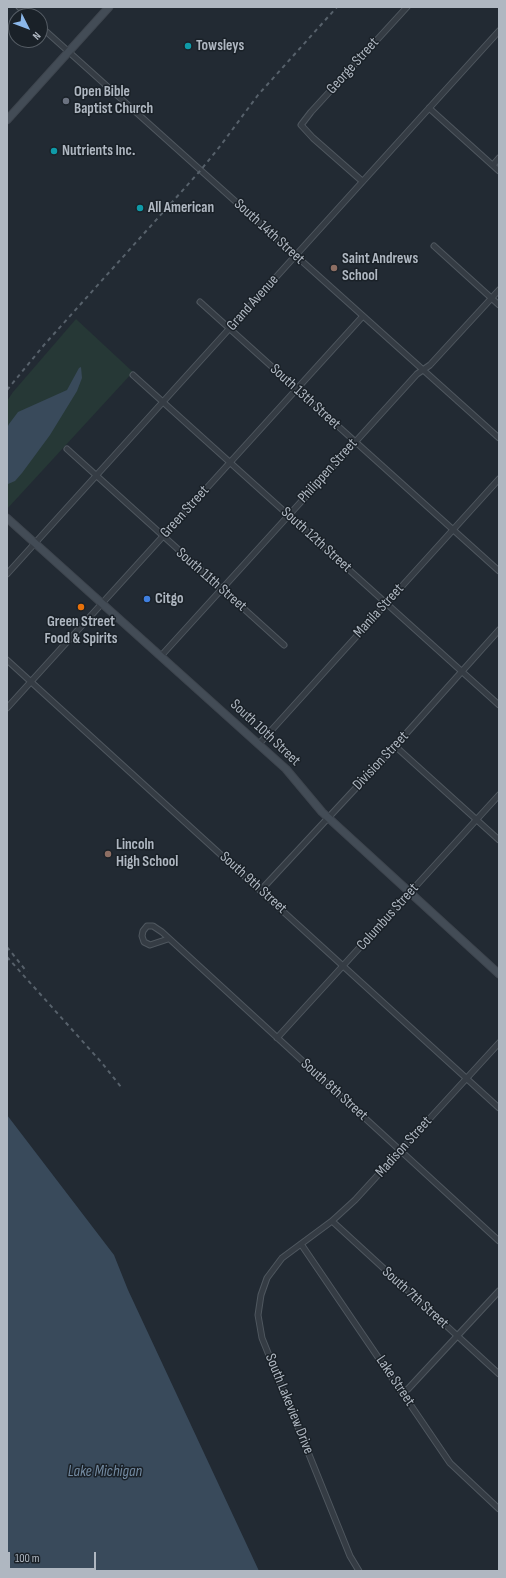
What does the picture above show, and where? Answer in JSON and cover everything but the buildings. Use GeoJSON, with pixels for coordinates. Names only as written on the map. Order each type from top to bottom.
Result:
{"type":"FeatureCollection","features":[{"type":"Feature","properties":{"kind":"street"},"geometry":{"type":"LineString","coordinates":[[7,120],[109,7]]}},
{"type":"Feature","properties":{"kind":"street","name":"George Street"},"geometry":{"type":"LineString","coordinates":[[362,181],[313,138],[301,125],[311,112],[407,7]]}},
{"type":"Feature","properties":{"kind":"street","name":"Grand Avenue"},"geometry":{"type":"LineString","coordinates":[[7,574],[499,31]]}},
{"type":"Feature","properties":{"kind":"street","name":"South 14th Street"},"geometry":{"type":"LineString","coordinates":[[48,33],[499,438]]}},
{"type":"Feature","properties":{"kind":"street"},"geometry":{"type":"LineString","coordinates":[[429,108],[499,171]]}},
{"type":"Feature","properties":{"kind":"street"},"geometry":{"type":"LineString","coordinates":[[492,165],[499,158]]}},
{"type":"Feature","properties":{"kind":"street"},"geometry":{"type":"LineString","coordinates":[[434,246],[499,305]]}},
{"type":"Feature","properties":{"kind":"street","name":"Philippen Street"},"geometry":{"type":"LineString","coordinates":[[161,656],[417,374],[430,366],[499,290]]}},
{"type":"Feature","properties":{"kind":"street","name":"South 13th Street"},"geometry":{"type":"LineString","coordinates":[[200,302],[499,572]]}},
{"type":"Feature","properties":{"kind":"street","name":"Green Street"},"geometry":{"type":"LineString","coordinates":[[7,708],[363,316]]}},
{"type":"Feature","properties":{"kind":"street","name":"South 12th Street"},"geometry":{"type":"LineString","coordinates":[[132,375],[499,705]]}},
{"type":"Feature","properties":{"kind":"street","name":"South 11th Street"},"geometry":{"type":"LineString","coordinates":[[67,450],[284,645]]}},
{"type":"Feature","properties":{"kind":"street","name":"Manila Street"},"geometry":{"type":"LineString","coordinates":[[259,744],[499,479]]}},
{"type":"Feature","properties":{"kind":"street","name":"South 10th Street"},"geometry":{"type":"LineString","coordinates":[[7,518],[286,769],[328,817],[499,974]]}},
{"type":"Feature","properties":{"kind":"street","name":"Division Street"},"geometry":{"type":"LineString","coordinates":[[261,890],[395,746],[499,630]]}},
{"type":"Feature","properties":{"kind":"street","name":"South 9th Street"},"geometry":{"type":"LineString","coordinates":[[7,660],[344,965],[499,1108]]}},
{"type":"Feature","properties":{"kind":"street"},"geometry":{"type":"LineString","coordinates":[[395,746],[499,840]]}},
{"type":"Feature","properties":{"kind":"street","name":"Columbus Street"},"geometry":{"type":"LineString","coordinates":[[277,1038],[499,795]]}},
{"type":"Feature","properties":{"kind":"street","name":"South 8th Street"},"geometry":{"type":"LineString","coordinates":[[168,939],[150,945],[144,942],[142,936],[143,931],[147,926],[153,926],[162,932],[499,1241]]}},
{"type":"Feature","properties":{"kind":"street","name":"Madison Street"},"geometry":{"type":"LineString","coordinates":[[301,1244],[332,1221],[355,1200],[499,1043]]}},
{"type":"Feature","properties":{"kind":"street","name":"South 7th Street"},"geometry":{"type":"LineString","coordinates":[[332,1221],[499,1374]]}},
{"type":"Feature","properties":{"kind":"street","name":"Lake Street"},"geometry":{"type":"LineString","coordinates":[[301,1244],[450,1463],[499,1509]]}},
{"type":"Feature","properties":{"kind":"street","name":"South Lakeview Drive"},"geometry":{"type":"LineString","coordinates":[[301,1244],[282,1258],[267,1278],[259,1302],[260,1330],[350,1556],[360,1571]]}},
{"type":"Feature","properties":{"kind":"street"},"geometry":{"type":"LineString","coordinates":[[403,1392],[408,1389],[499,1291]]}},
{"type":"Feature","properties":{"kind":"shaded area"},"geometry":{"type":"Polygon","coordinates":[[[76,319],[133,372],[7,509],[7,401],[13,392],[76,319]]]}},
{"type":"Feature","properties":{"kind":"water"},"geometry":{"type":"Polygon","coordinates":[[[81,367],[82,378],[77,391],[50,435],[15,481],[7,484],[7,428],[9,424],[18,412],[67,390],[81,367]]]}},
{"type":"Feature","properties":{"kind":"water","name":"Lake Michigan"},"geometry":{"type":"Polygon","coordinates":[[[7,1115],[114,1255],[128,1290],[259,1571],[7,1571],[7,1115]]]}},
{"type":"Feature","properties":{"kind":"railway"},"geometry":{"type":"LineString","coordinates":[[7,390],[44,345],[200,171],[258,95],[337,7]]}},
{"type":"Feature","properties":{"kind":"railway"},"geometry":{"type":"LineString","coordinates":[[7,947],[27,972]]}},
{"type":"Feature","properties":{"kind":"railway"},"geometry":{"type":"LineString","coordinates":[[7,957],[102,1063],[121,1087]]}},
{"type":"Feature","properties":{"kind":"place","name":"Towsleys"},"geometry":{"type":"Point","coordinates":[188,46]}},
{"type":"Feature","properties":{"kind":"place","name":"Open Bible Baptist Church"},"geometry":{"type":"Point","coordinates":[66,101]}},
{"type":"Feature","properties":{"kind":"place","name":"Nutrients Inc."},"geometry":{"type":"Point","coordinates":[54,151]}},
{"type":"Feature","properties":{"kind":"place","name":"All American"},"geometry":{"type":"Point","coordinates":[140,208]}},
{"type":"Feature","properties":{"kind":"place","name":"Saint Andrews School"},"geometry":{"type":"Point","coordinates":[334,268]}},
{"type":"Feature","properties":{"kind":"place","name":"Citgo"},"geometry":{"type":"Point","coordinates":[147,599]}},
{"type":"Feature","properties":{"kind":"place","name":"Green Street Food & Spirits"},"geometry":{"type":"Point","coordinates":[81,607]}},
{"type":"Feature","properties":{"kind":"place","name":"Lincoln High School"},"geometry":{"type":"Point","coordinates":[108,854]}}]}
